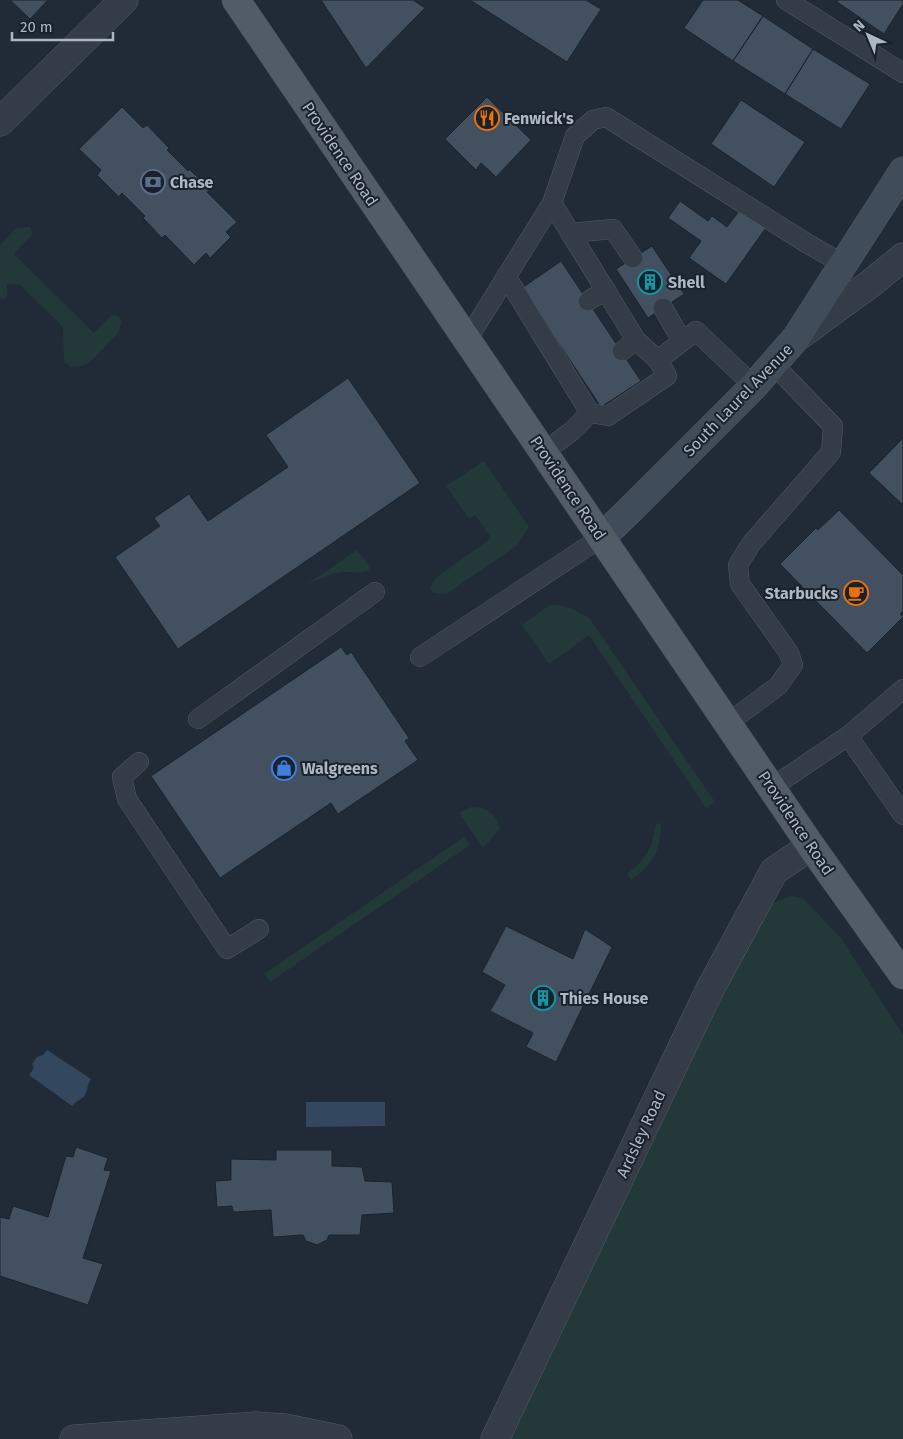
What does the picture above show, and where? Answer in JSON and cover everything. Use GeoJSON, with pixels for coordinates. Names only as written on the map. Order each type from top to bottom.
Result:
{"type":"FeatureCollection","features":[{"type":"Feature","properties":{"kind":"main road","name":"Providence Road"},"geometry":{"type":"LineString","coordinates":[[236,0],[810,846],[903,975]]}},
{"type":"Feature","properties":{"kind":"street"},"geometry":{"type":"LineString","coordinates":[[0,122],[124,0]]}},
{"type":"Feature","properties":{"kind":"street","name":"South Laurel Avenue"},"geometry":{"type":"LineString","coordinates":[[602,537],[774,365],[796,338],[903,171]]}},
{"type":"Feature","properties":{"kind":"street"},"geometry":{"type":"LineString","coordinates":[[796,338],[870,284],[903,257]]}},
{"type":"Feature","properties":{"kind":"street","name":"Ardsley Road"},"geometry":{"type":"LineString","coordinates":[[495,1439],[709,991],[774,871],[810,846]]}},
{"type":"Feature","properties":{"kind":"street"},"geometry":{"type":"LineString","coordinates":[[74,1439],[256,1426],[286,1428],[338,1439]]}},
{"type":"Feature","properties":{"kind":"lane"},"geometry":{"type":"LineString","coordinates":[[786,0],[903,73]]}},
{"type":"Feature","properties":{"kind":"lane"},"geometry":{"type":"LineString","coordinates":[[467,340],[552,202],[575,136],[593,120],[606,117],[843,264]]}},
{"type":"Feature","properties":{"kind":"lane"},"geometry":{"type":"LineString","coordinates":[[552,202],[606,290],[629,345],[658,360],[667,376],[608,416],[590,413]]}},
{"type":"Feature","properties":{"kind":"lane"},"geometry":{"type":"LineString","coordinates":[[570,233],[613,229],[633,258]]}},
{"type":"Feature","properties":{"kind":"lane"},"geometry":{"type":"LineString","coordinates":[[506,276],[545,330],[577,381],[590,413]]}},
{"type":"Feature","properties":{"kind":"lane"},"geometry":{"type":"LineString","coordinates":[[588,301],[606,290]]}},
{"type":"Feature","properties":{"kind":"lane"},"geometry":{"type":"LineString","coordinates":[[663,308],[682,341]]}},
{"type":"Feature","properties":{"kind":"lane"},"geometry":{"type":"LineString","coordinates":[[658,360],[696,331],[754,386]]}},
{"type":"Feature","properties":{"kind":"lane"},"geometry":{"type":"LineString","coordinates":[[728,723],[778,686],[793,665],[790,653],[740,584],[738,565],[751,544],[831,452],[833,426],[774,365]]}},
{"type":"Feature","properties":{"kind":"lane"},"geometry":{"type":"LineString","coordinates":[[544,452],[590,413]]}},
{"type":"Feature","properties":{"kind":"lane"},"geometry":{"type":"LineString","coordinates":[[420,657],[602,537]]}},
{"type":"Feature","properties":{"kind":"lane"},"geometry":{"type":"LineString","coordinates":[[198,719],[375,592]]}},
{"type":"Feature","properties":{"kind":"lane"},"geometry":{"type":"LineString","coordinates":[[771,788],[848,736],[903,689]]}},
{"type":"Feature","properties":{"kind":"lane"},"geometry":{"type":"LineString","coordinates":[[848,736],[903,815]]}},
{"type":"Feature","properties":{"kind":"lane"},"geometry":{"type":"LineString","coordinates":[[139,762],[122,778],[127,799],[227,949],[259,929]]}},
{"type":"Feature","properties":{"kind":"green space"},"geometry":{"type":"Polygon","coordinates":[[[30,227],[33,234],[14,254],[94,333],[112,315],[118,316],[122,322],[118,333],[93,359],[82,366],[71,367],[64,362],[63,327],[20,285],[7,284],[7,297],[3,300],[0,297],[0,245],[16,228],[30,227]]]}},
{"type":"Feature","properties":{"kind":"green space"},"geometry":{"type":"Polygon","coordinates":[[[484,461],[529,527],[517,545],[508,552],[446,594],[433,593],[430,587],[436,578],[491,538],[475,515],[469,519],[446,486],[484,461]]]}},
{"type":"Feature","properties":{"kind":"green space"},"geometry":{"type":"Polygon","coordinates":[[[357,550],[369,566],[369,570],[335,574],[306,585],[357,550]]]}},
{"type":"Feature","properties":{"kind":"green space"},"geometry":{"type":"Polygon","coordinates":[[[550,605],[571,609],[590,619],[715,802],[706,808],[589,635],[549,664],[522,625],[550,605]]]}},
{"type":"Feature","properties":{"kind":"green space"},"geometry":{"type":"Polygon","coordinates":[[[471,807],[486,809],[490,812],[496,819],[500,829],[483,848],[459,813],[471,807]]]}},
{"type":"Feature","properties":{"kind":"green space"},"geometry":{"type":"Polygon","coordinates":[[[661,823],[660,840],[654,856],[645,869],[631,880],[627,874],[648,852],[653,840],[656,824],[661,823]]]}},
{"type":"Feature","properties":{"kind":"green space"},"geometry":{"type":"Polygon","coordinates":[[[464,837],[470,845],[270,982],[264,974],[464,837]]]}},
{"type":"Feature","properties":{"kind":"green space"},"geometry":{"type":"Polygon","coordinates":[[[791,896],[804,899],[841,938],[903,1035],[903,1439],[506,1439],[757,909],[791,896]]]}},
{"type":"Feature","properties":{"kind":"water"},"geometry":{"type":"Polygon","coordinates":[[[47,1050],[91,1079],[85,1095],[72,1106],[29,1075],[34,1068],[32,1064],[37,1057],[43,1055],[47,1050]]]}},
{"type":"Feature","properties":{"kind":"water"},"geometry":{"type":"Polygon","coordinates":[[[306,1102],[385,1102],[385,1126],[306,1127],[306,1102]]]}},
{"type":"Feature","properties":{"kind":"building"},"geometry":{"type":"Polygon","coordinates":[[[10,0],[48,0],[30,19],[10,0]]]}},
{"type":"Feature","properties":{"kind":"building"},"geometry":{"type":"Polygon","coordinates":[[[321,0],[413,0],[425,8],[366,68],[321,0]]]}},
{"type":"Feature","properties":{"kind":"building"},"geometry":{"type":"Polygon","coordinates":[[[470,0],[586,0],[601,9],[567,62],[470,0]]]}},
{"type":"Feature","properties":{"kind":"building"},"geometry":{"type":"Polygon","coordinates":[[[703,0],[738,0],[763,16],[733,61],[684,28],[703,0]]]}},
{"type":"Feature","properties":{"kind":"building"},"geometry":{"type":"Polygon","coordinates":[[[838,0],[903,0],[903,4],[884,34],[837,2],[838,0]]]}},
{"type":"Feature","properties":{"kind":"building"},"geometry":{"type":"Polygon","coordinates":[[[763,16],[813,49],[785,94],[733,61],[763,16]]]}},
{"type":"Feature","properties":{"kind":"building"},"geometry":{"type":"Polygon","coordinates":[[[813,49],[870,84],[841,129],[785,94],[813,49]]]}},
{"type":"Feature","properties":{"kind":"building","name":"Fenwick's"},"geometry":{"type":"Polygon","coordinates":[[[487,97],[531,140],[496,177],[481,163],[476,170],[445,139],[487,97]]]}},
{"type":"Feature","properties":{"kind":"building"},"geometry":{"type":"Polygon","coordinates":[[[741,100],[805,142],[774,187],[711,144],[741,100]]]}},
{"type":"Feature","properties":{"kind":"building","name":"Chase"},"geometry":{"type":"Polygon","coordinates":[[[122,107],[143,128],[147,125],[169,148],[167,150],[210,189],[207,192],[237,222],[226,232],[231,237],[210,258],[206,253],[194,265],[165,235],[162,238],[143,218],[145,216],[122,193],[119,197],[97,175],[101,170],[79,149],[122,107]]]}},
{"type":"Feature","properties":{"kind":"building"},"geometry":{"type":"Polygon","coordinates":[[[680,201],[708,221],[712,216],[727,227],[742,207],[768,225],[726,284],[689,258],[701,241],[668,218],[680,201]]]}},
{"type":"Feature","properties":{"kind":"building","name":"Shell"},"geometry":{"type":"Polygon","coordinates":[[[652,246],[684,294],[648,318],[616,269],[652,246]]]}},
{"type":"Feature","properties":{"kind":"building"},"geometry":{"type":"Polygon","coordinates":[[[561,261],[641,381],[601,407],[522,288],[561,261]]]}},
{"type":"Feature","properties":{"kind":"building"},"geometry":{"type":"Polygon","coordinates":[[[348,378],[420,483],[178,649],[115,557],[160,526],[154,518],[189,494],[208,521],[288,467],[266,435],[348,378]]]}},
{"type":"Feature","properties":{"kind":"building"},"geometry":{"type":"Polygon","coordinates":[[[903,438],[903,505],[869,473],[903,438]]]}},
{"type":"Feature","properties":{"kind":"building","name":"Starbucks"},"geometry":{"type":"Polygon","coordinates":[[[839,510],[903,575],[903,611],[900,614],[903,617],[867,653],[780,564],[816,528],[818,530],[839,510]]]}},
{"type":"Feature","properties":{"kind":"building","name":"Walgreens"},"geometry":{"type":"Polygon","coordinates":[[[341,647],[347,655],[351,652],[409,738],[405,741],[418,760],[338,814],[331,803],[220,878],[151,776],[341,647]]]}},
{"type":"Feature","properties":{"kind":"building","name":"Thies House"},"geometry":{"type":"Polygon","coordinates":[[[506,926],[573,959],[585,929],[612,947],[556,1062],[526,1047],[533,1033],[490,1011],[505,985],[482,972],[506,926]]]}},
{"type":"Feature","properties":{"kind":"building"},"geometry":{"type":"Polygon","coordinates":[[[76,1147],[108,1158],[104,1170],[111,1171],[83,1258],[103,1264],[88,1305],[0,1276],[0,1217],[9,1219],[13,1206],[48,1217],[66,1156],[73,1157],[76,1147]]]}},
{"type":"Feature","properties":{"kind":"building"},"geometry":{"type":"Polygon","coordinates":[[[276,1150],[332,1150],[332,1166],[362,1167],[365,1181],[392,1182],[394,1213],[362,1215],[360,1235],[329,1235],[327,1240],[317,1245],[306,1241],[303,1235],[273,1237],[271,1210],[233,1212],[232,1206],[217,1207],[215,1181],[231,1180],[231,1159],[276,1160],[276,1150]]]}},
{"type":"Feature","properties":{"kind":"place","name":"Fenwick's"},"geometry":{"type":"Point","coordinates":[487,118]}},
{"type":"Feature","properties":{"kind":"place","name":"Chase"},"geometry":{"type":"Point","coordinates":[153,182]}},
{"type":"Feature","properties":{"kind":"place","name":"Shell"},"geometry":{"type":"Point","coordinates":[650,282]}},
{"type":"Feature","properties":{"kind":"place","name":"Starbucks"},"geometry":{"type":"Point","coordinates":[856,593]}},
{"type":"Feature","properties":{"kind":"place","name":"Walgreens"},"geometry":{"type":"Point","coordinates":[284,768]}},
{"type":"Feature","properties":{"kind":"place","name":"Thies House"},"geometry":{"type":"Point","coordinates":[543,998]}}]}
